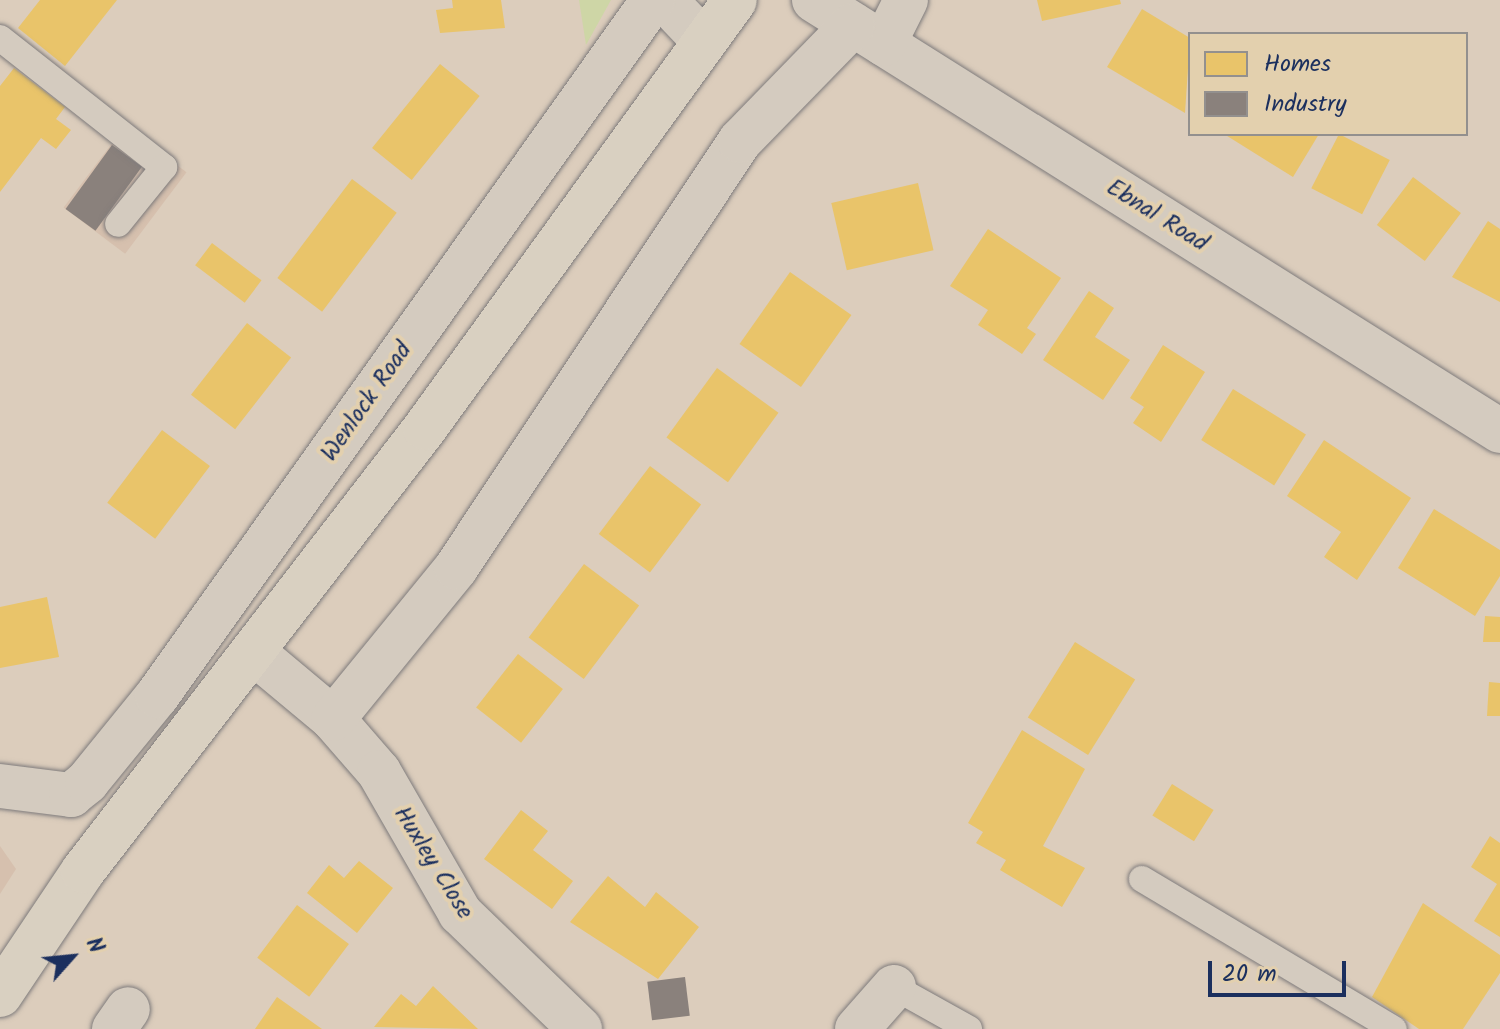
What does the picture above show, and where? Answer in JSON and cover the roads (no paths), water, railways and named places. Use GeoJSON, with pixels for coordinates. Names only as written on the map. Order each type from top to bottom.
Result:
{"type":"FeatureCollection","features":[{"type":"Feature","properties":{"kind":"main road"},"geometry":{"type":"LineString","coordinates":[[0,995],[83,871],[253,652],[735,0]]}},
{"type":"Feature","properties":{"kind":"street","name":"Wenlock Road"},"geometry":{"type":"LineString","coordinates":[[0,786],[71,795],[157,696],[653,0]]}},
{"type":"Feature","properties":{"kind":"street"},"geometry":{"type":"LineString","coordinates":[[665,0],[704,41]]}},
{"type":"Feature","properties":{"kind":"street","name":"Ebnal Road"},"geometry":{"type":"LineString","coordinates":[[814,0],[1500,431]]}},
{"type":"Feature","properties":{"kind":"street"},"geometry":{"type":"LineString","coordinates":[[253,652],[333,719],[456,568],[740,141],[906,0]]}},
{"type":"Feature","properties":{"kind":"street","name":"Huxley Close"},"geometry":{"type":"LineString","coordinates":[[333,719],[379,772],[460,913],[580,1029]]}},
{"type":"Feature","properties":{"kind":"street"},"geometry":{"type":"LineString","coordinates":[[857,1029],[894,987]]}},
{"type":"Feature","properties":{"kind":"lane"},"geometry":{"type":"LineString","coordinates":[[0,38],[164,167],[118,224]]}},
{"type":"Feature","properties":{"kind":"lane"},"geometry":{"type":"LineString","coordinates":[[1142,879],[1394,1029]]}},
{"type":"Feature","properties":{"kind":"lane"},"geometry":{"type":"LineString","coordinates":[[894,987],[969,1029]]}}]}
